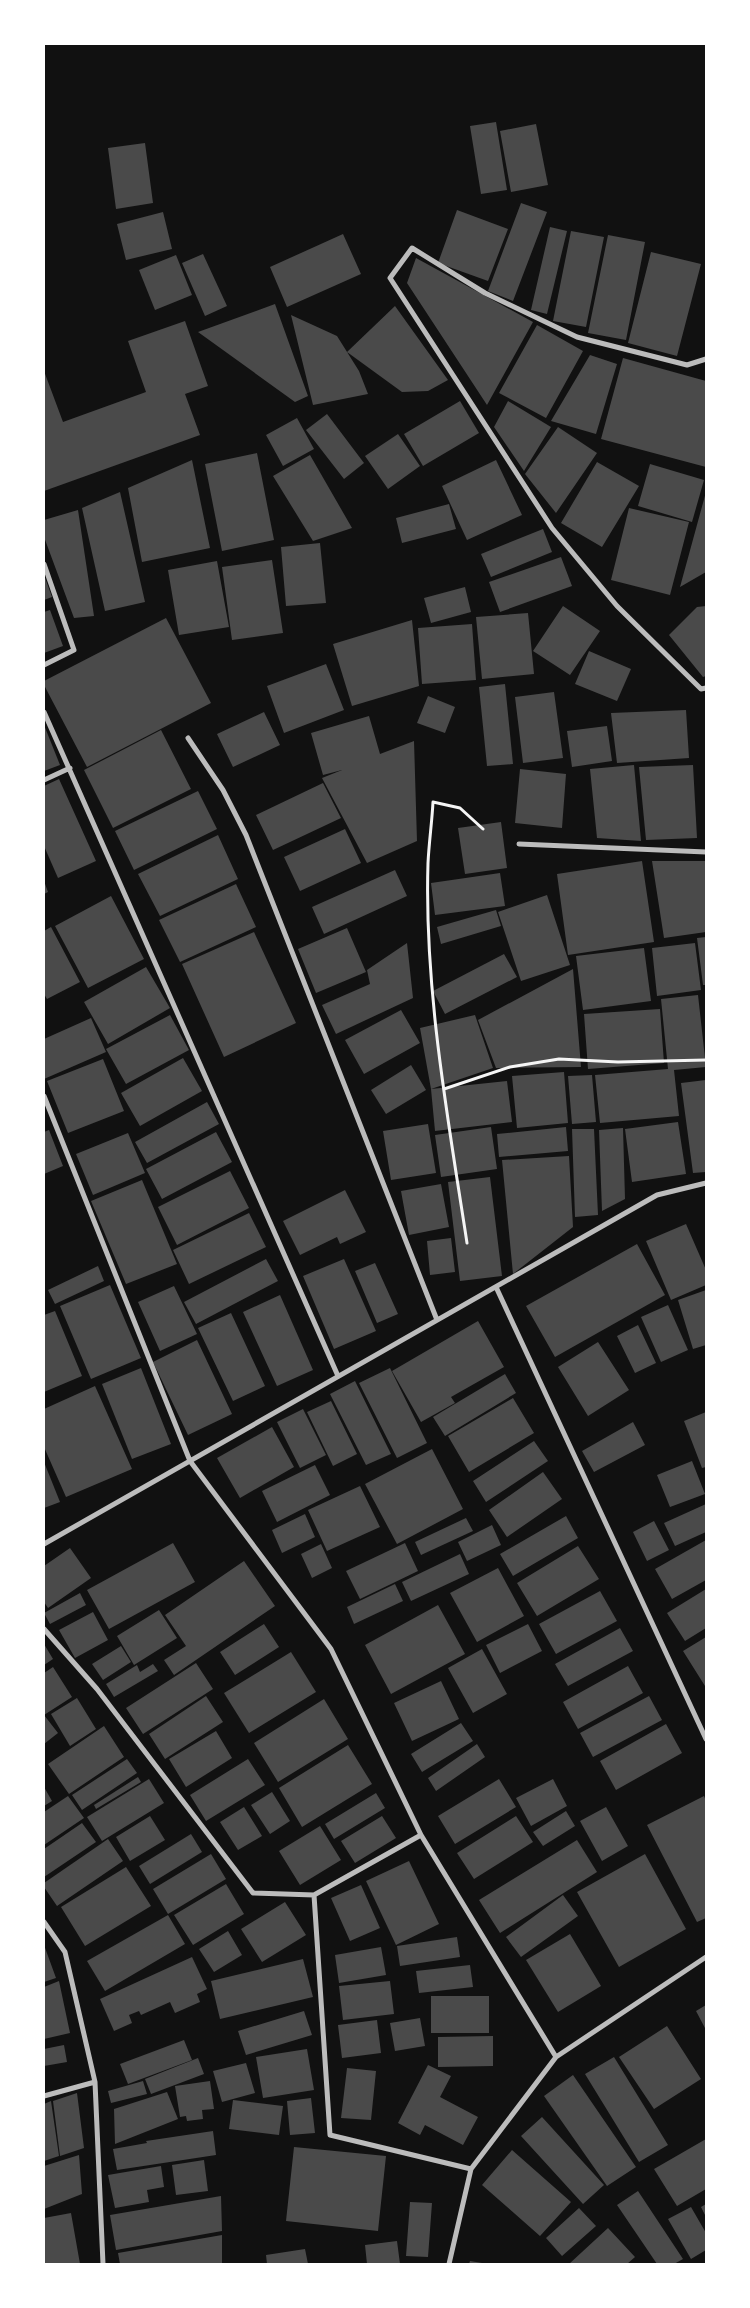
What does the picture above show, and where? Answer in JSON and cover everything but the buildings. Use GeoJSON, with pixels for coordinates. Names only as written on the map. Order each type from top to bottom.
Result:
{"type":"FeatureCollection","features":[{"type":"Feature","properties":{"kind":"street"},"geometry":{"type":"LineString","coordinates":[[706,359],[687,365],[577,337],[485,293],[412,248],[390,278],[552,528],[616,606],[701,689],[706,688]]}},
{"type":"Feature","properties":{"kind":"street"},"geometry":{"type":"LineString","coordinates":[[44,564],[74,650],[44,666]]}},
{"type":"Feature","properties":{"kind":"street"},"geometry":{"type":"LineString","coordinates":[[44,712],[338,1376]]}},
{"type":"Feature","properties":{"kind":"street"},"geometry":{"type":"LineString","coordinates":[[188,738],[223,790],[246,835],[437,1320]]}},
{"type":"Feature","properties":{"kind":"street"},"geometry":{"type":"LineString","coordinates":[[44,780],[70,768]]}},
{"type":"Feature","properties":{"kind":"street"},"geometry":{"type":"LineString","coordinates":[[519,844],[706,852]]}},
{"type":"Feature","properties":{"kind":"street"},"geometry":{"type":"LineString","coordinates":[[44,1096],[190,1460],[331,1649],[421,1835],[556,2057]]}},
{"type":"Feature","properties":{"kind":"street"},"geometry":{"type":"LineString","coordinates":[[44,1544],[657,1195],[706,1183]]}},
{"type":"Feature","properties":{"kind":"street"},"geometry":{"type":"LineString","coordinates":[[496,1287],[706,1739]]}},
{"type":"Feature","properties":{"kind":"street"},"geometry":{"type":"LineString","coordinates":[[44,1629],[97,1690],[253,1894],[314,1895],[421,1835]]}},
{"type":"Feature","properties":{"kind":"street"},"geometry":{"type":"LineString","coordinates":[[314,1895],[330,2135],[471,2169]]}},
{"type":"Feature","properties":{"kind":"street"},"geometry":{"type":"LineString","coordinates":[[44,1922],[65,1952],[95,2082],[103,2264]]}},
{"type":"Feature","properties":{"kind":"street"},"geometry":{"type":"LineString","coordinates":[[449,2264],[471,2169],[556,2057],[706,1957]]}},
{"type":"Feature","properties":{"kind":"street"},"geometry":{"type":"LineString","coordinates":[[44,2096],[95,2082]]}},
{"type":"Feature","properties":{"kind":"path"},"geometry":{"type":"LineString","coordinates":[[467,1243],[444,1089],[432,984],[428,863],[433,802],[460,808],[483,829]]}},
{"type":"Feature","properties":{"kind":"path"},"geometry":{"type":"LineString","coordinates":[[444,1089],[510,1067],[559,1059],[618,1062],[706,1060]]}}]}
